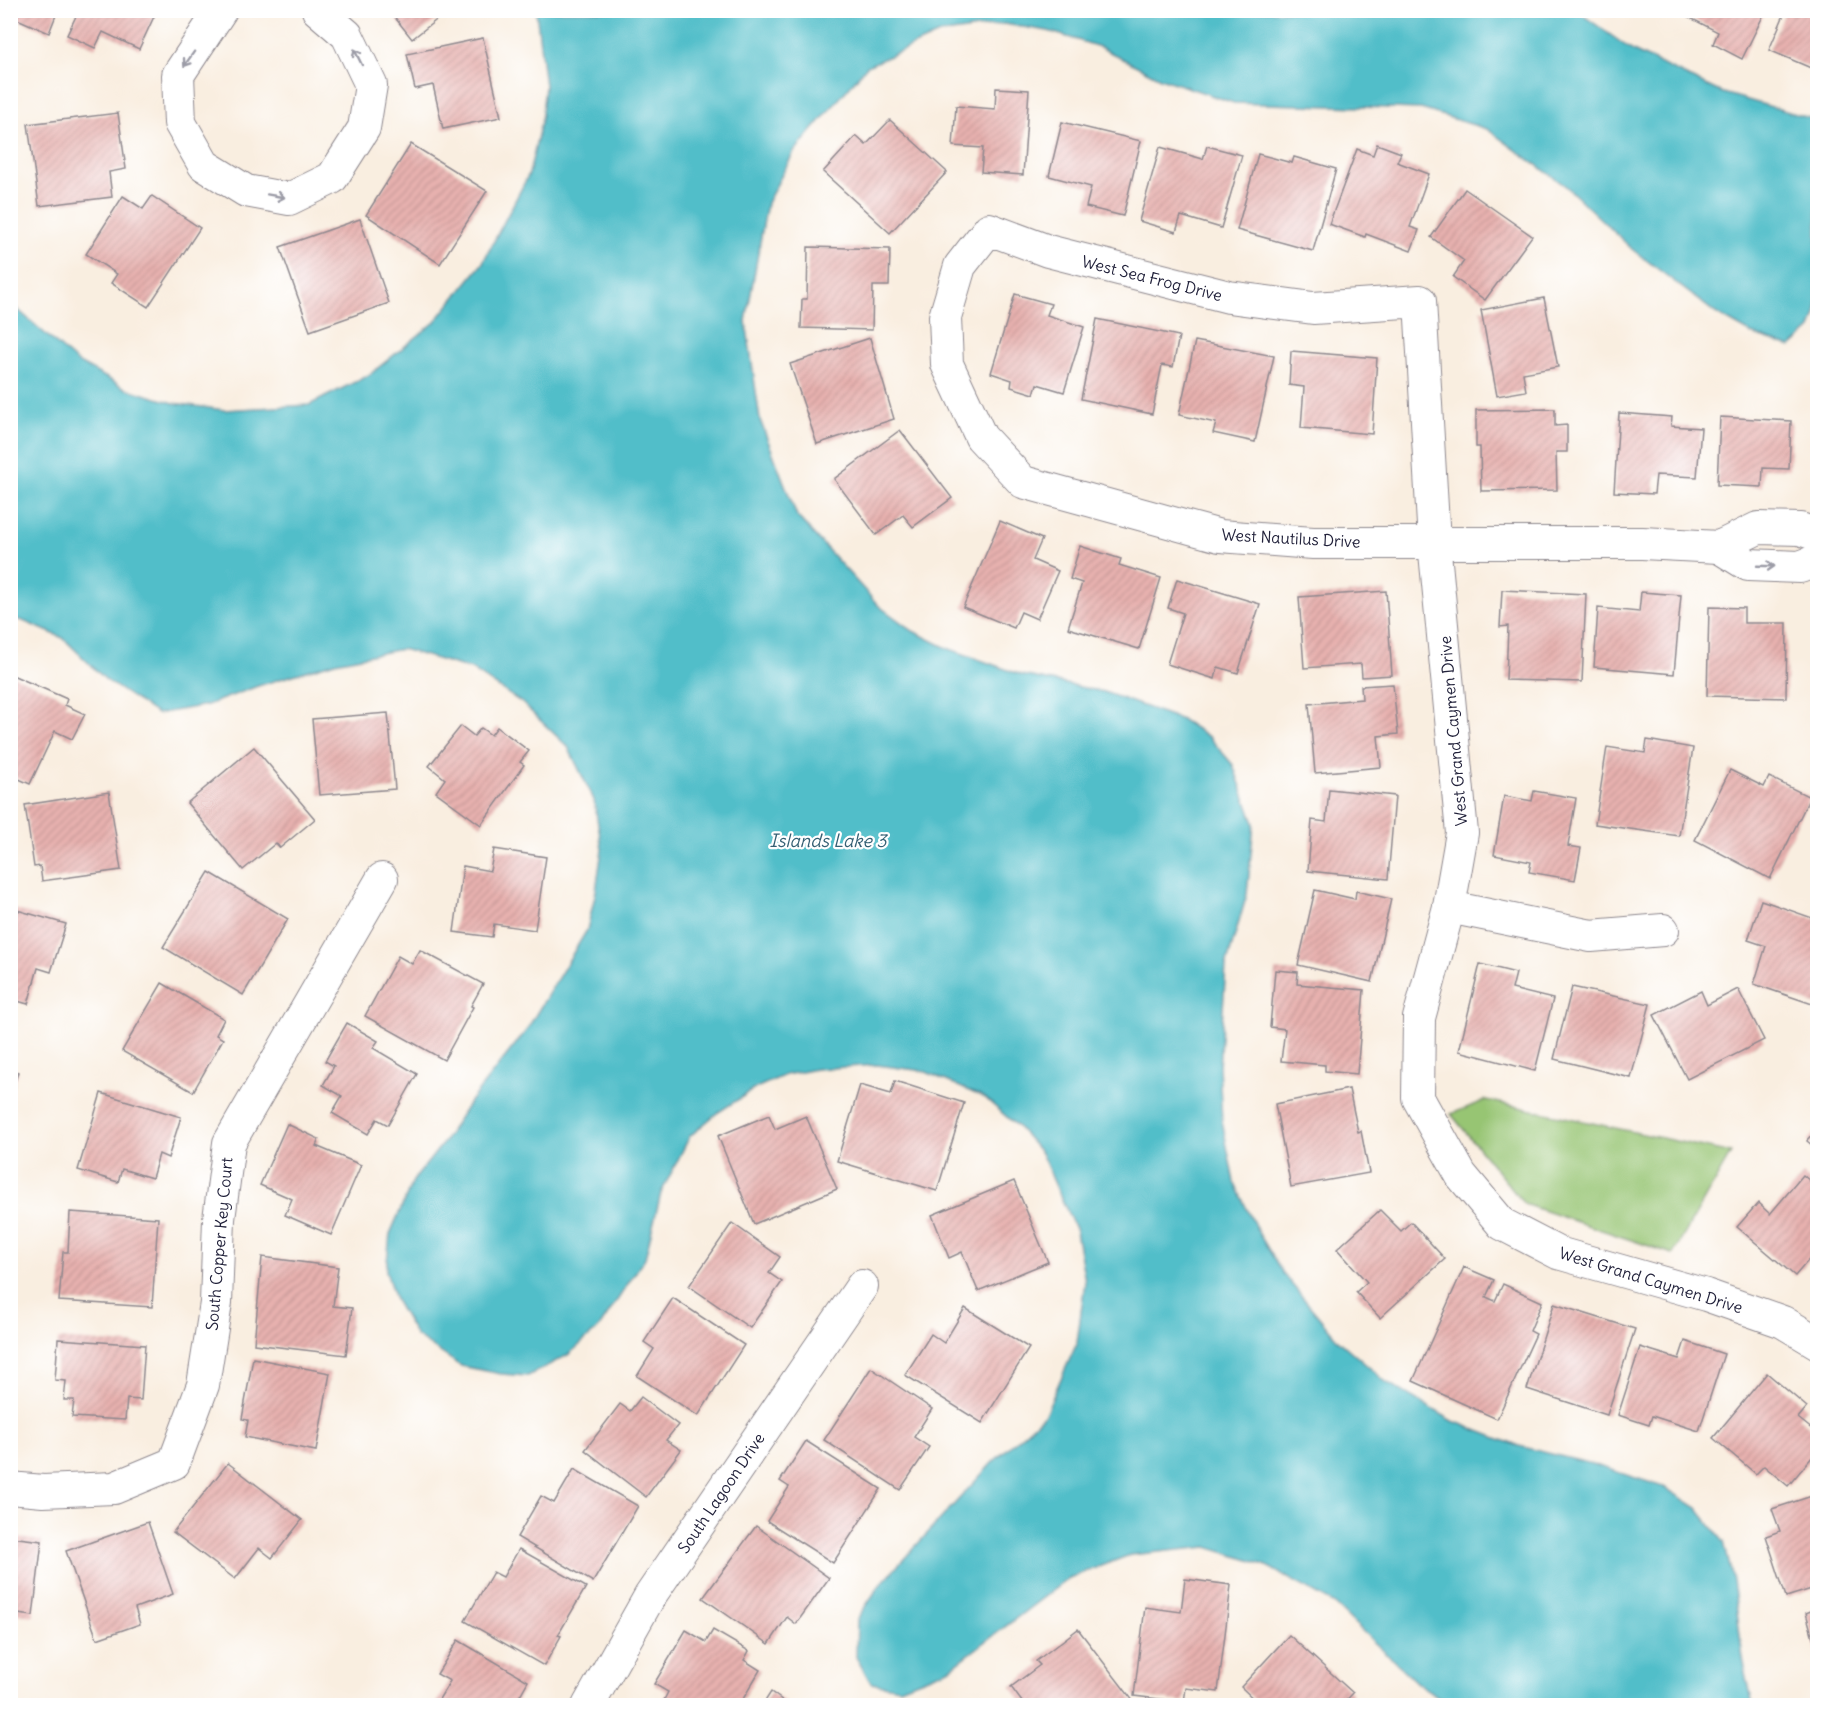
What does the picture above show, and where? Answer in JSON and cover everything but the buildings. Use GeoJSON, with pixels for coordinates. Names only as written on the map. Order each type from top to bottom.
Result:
{"type":"FeatureCollection","features":[{"type":"Feature","properties":{"kind":"street"},"geometry":{"type":"LineString","coordinates":[[221,10],[178,75],[180,123],[204,165],[246,191],[290,199],[332,178],[364,128],[371,85],[347,35],[318,10]]}},
{"type":"Feature","properties":{"kind":"street","name":"West Sea Frog Drive"},"geometry":{"type":"LineString","coordinates":[[945,317],[960,266],[989,229],[1048,251],[1229,297],[1313,308],[1420,302]]}},
{"type":"Feature","properties":{"kind":"street","name":"West Grand Caymen Drive"},"geometry":{"type":"LineString","coordinates":[[1420,302],[1434,542],[1462,833],[1449,907],[1419,1018],[1418,1098],[1461,1175],[1502,1224],[1558,1253],[1706,1295],[1783,1322],[1818,1343]]}},
{"type":"Feature","properties":{"kind":"street","name":"West Nautilus Drive"},"geometry":{"type":"LineString","coordinates":[[945,317],[947,364],[981,437],[1023,482],[1220,536],[1313,543],[1642,543],[1719,547],[1758,528],[1800,528],[1818,535]]}},
{"type":"Feature","properties":{"kind":"street"},"geometry":{"type":"LineString","coordinates":[[1719,547],[1748,566],[1800,567],[1818,560]]}},
{"type":"Feature","properties":{"kind":"street","name":"South Copper Key Court"},"geometry":{"type":"LineString","coordinates":[[10,1488],[43,1491],[114,1488],[174,1464],[203,1385],[216,1303],[219,1219],[229,1143],[382,879]]}},
{"type":"Feature","properties":{"kind":"street"},"geometry":{"type":"LineString","coordinates":[[1449,907],[1591,936],[1663,930]]}},
{"type":"Feature","properties":{"kind":"street","name":"South Lagoon Drive"},"geometry":{"type":"LineString","coordinates":[[588,1706],[650,1596],[862,1286]]}},
{"type":"Feature","properties":{"kind":"green space"},"geometry":{"type":"Polygon","coordinates":[[[1486,1100],[1731,1153],[1673,1254],[1524,1204],[1451,1114],[1486,1100]]]}},
{"type":"Feature","properties":{"kind":"water","name":"Islands Lake 3"},"geometry":{"type":"Polygon","coordinates":[[[536,11],[1577,11],[1633,51],[1720,92],[1817,120],[1817,311],[1811,329],[1791,347],[1754,335],[1717,314],[1633,250],[1567,187],[1487,129],[1421,109],[1234,103],[1160,78],[1100,47],[1048,31],[1004,24],[939,34],[867,66],[794,152],[767,203],[746,321],[760,420],[797,516],[879,606],[913,631],[947,648],[1022,675],[1104,692],[1182,720],[1209,737],[1233,765],[1254,823],[1247,894],[1226,966],[1219,1067],[1222,1121],[1234,1182],[1259,1234],[1284,1275],[1338,1340],[1386,1382],[1453,1421],[1515,1445],[1592,1464],[1664,1487],[1697,1508],[1724,1542],[1733,1580],[1743,1659],[1753,1705],[1451,1705],[1417,1683],[1333,1603],[1265,1565],[1207,1547],[1130,1555],[1069,1578],[951,1668],[900,1688],[871,1683],[856,1657],[857,1619],[879,1586],[992,1463],[1045,1414],[1077,1343],[1085,1281],[1076,1231],[1041,1153],[1017,1126],[985,1098],[924,1071],[877,1065],[816,1069],[785,1075],[756,1088],[717,1113],[690,1136],[661,1193],[645,1258],[599,1328],[568,1355],[528,1376],[501,1374],[461,1366],[416,1336],[395,1300],[386,1271],[390,1234],[413,1181],[444,1142],[468,1104],[526,1031],[587,930],[602,849],[594,800],[568,747],[522,703],[471,669],[402,649],[335,662],[207,705],[157,714],[106,680],[63,638],[11,618],[11,297],[16,308],[77,362],[127,389],[174,403],[224,410],[309,405],[369,375],[435,322],[482,264],[529,174],[541,122],[545,86],[536,11]]]}}]}
